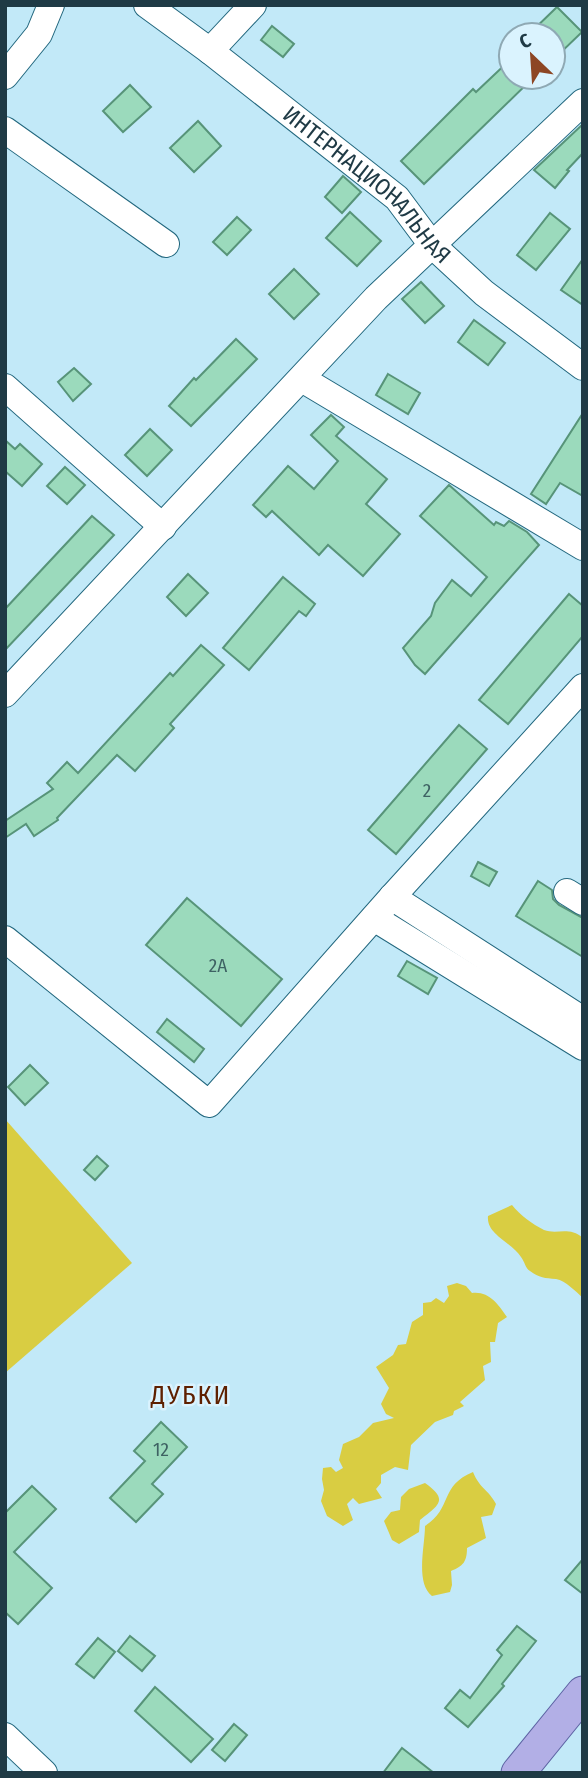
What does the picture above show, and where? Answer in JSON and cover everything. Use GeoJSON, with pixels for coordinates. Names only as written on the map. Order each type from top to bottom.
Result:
{"type":"FeatureCollection","features":[{"type":"Feature","properties":{"kind":"main road"},"geometry":{"type":"LineString","coordinates":[[518,1773],[583,1693]]}},
{"type":"Feature","properties":{"kind":"street"},"geometry":{"type":"LineString","coordinates":[[5,76],[39,34],[51,5]]}},
{"type":"Feature","properties":{"kind":"street","name":"ИНТЕРНАЦИОНАЛЬНАЯ"},"geometry":{"type":"LineString","coordinates":[[147,5],[397,198],[432,245],[484,293],[583,367]]}},
{"type":"Feature","properties":{"kind":"street"},"geometry":{"type":"LineString","coordinates":[[210,51],[253,5]]}},
{"type":"Feature","properties":{"kind":"street"},"geometry":{"type":"LineString","coordinates":[[5,694],[376,298],[583,102]]}},
{"type":"Feature","properties":{"kind":"street"},"geometry":{"type":"LineString","coordinates":[[5,130],[166,244]]}},
{"type":"Feature","properties":{"kind":"street"},"geometry":{"type":"LineString","coordinates":[[302,379],[583,547]]}},
{"type":"Feature","properties":{"kind":"street"},"geometry":{"type":"LineString","coordinates":[[5,387],[163,527]]}},
{"type":"Feature","properties":{"kind":"street"},"geometry":{"type":"LineString","coordinates":[[5,940],[209,1104],[583,687]]}},
{"type":"Feature","properties":{"kind":"street"},"geometry":{"type":"LineString","coordinates":[[392,897],[583,1020]]}},
{"type":"Feature","properties":{"kind":"street"},"geometry":{"type":"LineString","coordinates":[[374,918],[583,1047]]}},
{"type":"Feature","properties":{"kind":"street"},"geometry":{"type":"LineString","coordinates":[[5,1736],[44,1773]]}},
{"type":"Feature","properties":{"kind":"shaded area"},"geometry":{"type":"Polygon","coordinates":[[[5,1119],[132,1263],[5,1373],[5,1119]]]}},
{"type":"Feature","properties":{"kind":"shaded area"},"geometry":{"type":"Polygon","coordinates":[[[512,1205],[526,1219],[544,1230],[573,1232],[583,1238],[583,1298],[563,1282],[530,1271],[517,1252],[491,1228],[488,1216],[512,1205]]]}},
{"type":"Feature","properties":{"kind":"shaded area"},"geometry":{"type":"Polygon","coordinates":[[[457,1283],[466,1286],[472,1293],[488,1296],[507,1317],[498,1323],[495,1342],[490,1342],[491,1362],[483,1366],[485,1380],[460,1402],[464,1406],[454,1411],[453,1415],[435,1422],[411,1445],[408,1470],[395,1467],[381,1475],[381,1483],[376,1489],[382,1498],[359,1504],[353,1498],[347,1504],[353,1520],[343,1526],[327,1516],[321,1501],[324,1490],[323,1468],[331,1467],[336,1472],[343,1468],[339,1460],[343,1444],[359,1437],[373,1423],[394,1418],[386,1414],[381,1404],[389,1388],[376,1367],[393,1355],[398,1345],[406,1344],[412,1322],[423,1315],[423,1303],[436,1298],[444,1303],[449,1296],[447,1286],[457,1283]]]}},
{"type":"Feature","properties":{"kind":"shaded area"},"geometry":{"type":"Polygon","coordinates":[[[473,1472],[496,1504],[492,1515],[481,1517],[486,1538],[467,1548],[463,1563],[451,1571],[450,1592],[432,1596],[427,1590],[422,1573],[425,1526],[440,1512],[455,1484],[473,1472]]]}},
{"type":"Feature","properties":{"kind":"shaded area"},"geometry":{"type":"Polygon","coordinates":[[[425,1483],[437,1494],[439,1502],[420,1520],[419,1532],[399,1544],[392,1540],[384,1521],[391,1512],[400,1510],[401,1497],[409,1489],[425,1483]]]}},
{"type":"Feature","properties":{"kind":"building"},"geometry":{"type":"Polygon","coordinates":[[[557,7],[582,32],[567,46],[567,21],[542,21],[557,7]]]}},
{"type":"Feature","properties":{"kind":"building"},"geometry":{"type":"Polygon","coordinates":[[[272,26],[294,44],[283,57],[261,40],[272,26]]]}},
{"type":"Feature","properties":{"kind":"building"},"geometry":{"type":"Polygon","coordinates":[[[497,72],[497,91],[520,91],[424,184],[401,161],[473,89],[476,92],[497,72]]]}},
{"type":"Feature","properties":{"kind":"building"},"geometry":{"type":"Polygon","coordinates":[[[130,85],[151,107],[123,132],[103,111],[130,85]]]}},
{"type":"Feature","properties":{"kind":"building"},"geometry":{"type":"Polygon","coordinates":[[[198,121],[221,146],[194,172],[170,148],[198,121]]]}},
{"type":"Feature","properties":{"kind":"building"},"geometry":{"type":"Polygon","coordinates":[[[583,124],[583,153],[555,188],[534,170],[583,124]]]}},
{"type":"Feature","properties":{"kind":"building"},"geometry":{"type":"Polygon","coordinates":[[[343,176],[361,192],[342,213],[325,197],[343,176]]]}},
{"type":"Feature","properties":{"kind":"building"},"geometry":{"type":"Polygon","coordinates":[[[350,212],[381,241],[357,266],[326,238],[350,212]]]}},
{"type":"Feature","properties":{"kind":"building"},"geometry":{"type":"Polygon","coordinates":[[[550,213],[570,229],[536,270],[517,255],[550,213]]]}},
{"type":"Feature","properties":{"kind":"building"},"geometry":{"type":"Polygon","coordinates":[[[237,217],[251,230],[227,255],[213,242],[237,217]]]}},
{"type":"Feature","properties":{"kind":"building"},"geometry":{"type":"Polygon","coordinates":[[[583,259],[583,305],[561,290],[583,259]]]}},
{"type":"Feature","properties":{"kind":"building"},"geometry":{"type":"Polygon","coordinates":[[[294,269],[319,294],[294,319],[269,294],[294,269]]]}},
{"type":"Feature","properties":{"kind":"building"},"geometry":{"type":"Polygon","coordinates":[[[421,282],[444,306],[425,323],[402,299],[421,282]]]}},
{"type":"Feature","properties":{"kind":"building"},"geometry":{"type":"Polygon","coordinates":[[[474,320],[505,343],[488,365],[458,342],[474,320]]]}},
{"type":"Feature","properties":{"kind":"building"},"geometry":{"type":"Polygon","coordinates":[[[236,339],[257,359],[191,426],[169,406],[194,378],[196,380],[236,339]]]}},
{"type":"Feature","properties":{"kind":"building"},"geometry":{"type":"Polygon","coordinates":[[[74,368],[91,384],[73,401],[58,382],[74,368]]]}},
{"type":"Feature","properties":{"kind":"building"},"geometry":{"type":"Polygon","coordinates":[[[388,374],[420,393],[408,414],[376,395],[388,374]]]}},
{"type":"Feature","properties":{"kind":"building"},"geometry":{"type":"Polygon","coordinates":[[[583,413],[583,496],[560,483],[546,504],[531,494],[583,413]]]}},
{"type":"Feature","properties":{"kind":"building"},"geometry":{"type":"Polygon","coordinates":[[[331,415],[344,427],[336,436],[387,479],[366,504],[400,534],[363,576],[328,545],[319,555],[272,511],[266,517],[253,505],[288,466],[314,489],[338,461],[311,435],[331,415]]]}},
{"type":"Feature","properties":{"kind":"building"},"geometry":{"type":"Polygon","coordinates":[[[150,429],[172,450],[147,476],[125,455],[150,429]]]}},
{"type":"Feature","properties":{"kind":"building"},"geometry":{"type":"Polygon","coordinates":[[[5,440],[15,449],[20,444],[42,464],[22,486],[5,471],[5,440]]]}},
{"type":"Feature","properties":{"kind":"building"},"geometry":{"type":"Polygon","coordinates":[[[65,467],[85,485],[67,504],[47,486],[65,467]]]}},
{"type":"Feature","properties":{"kind":"building"},"geometry":{"type":"Polygon","coordinates":[[[449,485],[494,525],[496,522],[504,526],[509,521],[527,532],[539,545],[425,674],[403,648],[431,616],[435,603],[452,580],[471,596],[487,577],[420,516],[449,485]]]}},
{"type":"Feature","properties":{"kind":"building"},"geometry":{"type":"Polygon","coordinates":[[[92,516],[114,535],[5,650],[5,609],[92,516]]]}},
{"type":"Feature","properties":{"kind":"building"},"geometry":{"type":"Polygon","coordinates":[[[188,574],[208,593],[186,616],[167,597],[188,574]]]}},
{"type":"Feature","properties":{"kind":"building"},"geometry":{"type":"Polygon","coordinates":[[[283,577],[315,604],[306,616],[299,611],[249,670],[223,648],[283,577]]]}},
{"type":"Feature","properties":{"kind":"building"},"geometry":{"type":"Polygon","coordinates":[[[569,594],[583,606],[583,636],[508,724],[479,700],[569,594]]]}},
{"type":"Feature","properties":{"kind":"building"},"geometry":{"type":"Polygon","coordinates":[[[201,645],[224,665],[170,724],[174,728],[135,771],[117,755],[58,820],[34,836],[26,824],[5,838],[5,821],[53,789],[47,783],[67,762],[78,773],[170,673],[173,676],[201,645]]]}},
{"type":"Feature","properties":{"kind":"building"},"geometry":{"type":"Polygon","coordinates":[[[459,725],[487,749],[396,854],[368,830],[459,725]]]}},
{"type":"Feature","properties":{"kind":"building"},"geometry":{"type":"Polygon","coordinates":[[[478,862],[497,872],[489,886],[471,876],[478,862]]]}},
{"type":"Feature","properties":{"kind":"building"},"geometry":{"type":"Polygon","coordinates":[[[538,881],[552,890],[553,899],[559,905],[583,918],[583,957],[516,916],[538,881]]]}},
{"type":"Feature","properties":{"kind":"building"},"geometry":{"type":"Polygon","coordinates":[[[187,898],[282,979],[241,1026],[146,945],[187,898]]]}},
{"type":"Feature","properties":{"kind":"building"},"geometry":{"type":"Polygon","coordinates":[[[407,961],[437,978],[428,994],[398,976],[407,961]]]}},
{"type":"Feature","properties":{"kind":"building"},"geometry":{"type":"Polygon","coordinates":[[[167,1019],[204,1049],[194,1062],[157,1032],[167,1019]]]}},
{"type":"Feature","properties":{"kind":"building"},"geometry":{"type":"Polygon","coordinates":[[[30,1065],[48,1083],[25,1105],[8,1087],[30,1065]]]}},
{"type":"Feature","properties":{"kind":"building"},"geometry":{"type":"Polygon","coordinates":[[[97,1156],[108,1166],[95,1180],[84,1170],[97,1156]]]}},
{"type":"Feature","properties":{"kind":"building"},"geometry":{"type":"Polygon","coordinates":[[[161,1422],[187,1447],[152,1484],[163,1494],[136,1522],[110,1498],[145,1461],[134,1451],[161,1422]]]}},
{"type":"Feature","properties":{"kind":"building"},"geometry":{"type":"Polygon","coordinates":[[[32,1486],[56,1509],[14,1552],[52,1588],[18,1624],[5,1612],[5,1513],[32,1486]]]}},
{"type":"Feature","properties":{"kind":"building"},"geometry":{"type":"Polygon","coordinates":[[[583,1559],[583,1594],[565,1580],[583,1559]]]}},
{"type":"Feature","properties":{"kind":"building"},"geometry":{"type":"Polygon","coordinates":[[[517,1626],[536,1641],[502,1684],[504,1686],[468,1727],[445,1708],[460,1690],[470,1698],[502,1655],[497,1650],[517,1626]]]}},
{"type":"Feature","properties":{"kind":"building"},"geometry":{"type":"Polygon","coordinates":[[[130,1636],[155,1656],[142,1671],[118,1651],[130,1636]]]}},
{"type":"Feature","properties":{"kind":"building"},"geometry":{"type":"Polygon","coordinates":[[[98,1638],[115,1652],[94,1678],[76,1664],[98,1638]]]}},
{"type":"Feature","properties":{"kind":"building"},"geometry":{"type":"Polygon","coordinates":[[[155,1687],[213,1739],[191,1762],[135,1711],[155,1687]]]}},
{"type":"Feature","properties":{"kind":"building"},"geometry":{"type":"Polygon","coordinates":[[[234,1724],[247,1735],[225,1761],[212,1750],[234,1724]]]}},
{"type":"Feature","properties":{"kind":"building"},"geometry":{"type":"Polygon","coordinates":[[[402,1748],[434,1773],[383,1773],[402,1748]]]}},
{"type":"Feature","properties":{"kind":"district","name":"ДУБКИ"},"geometry":{"type":"Point","coordinates":[191,1395]}}]}
